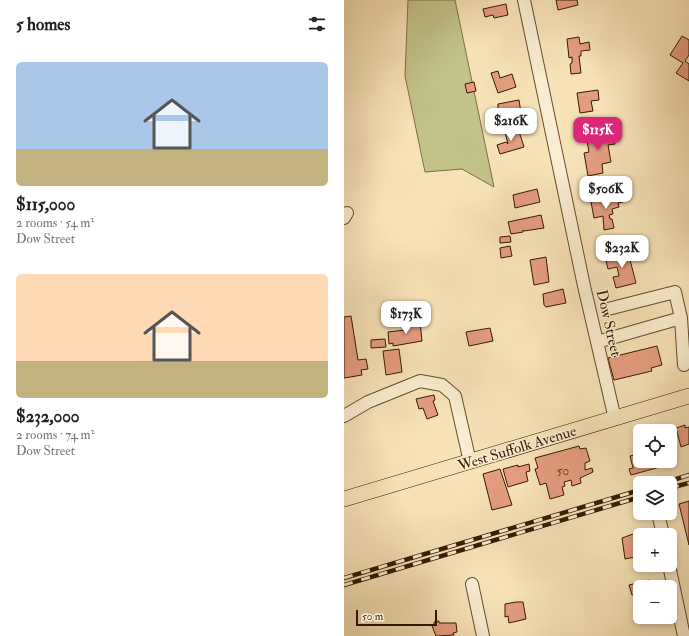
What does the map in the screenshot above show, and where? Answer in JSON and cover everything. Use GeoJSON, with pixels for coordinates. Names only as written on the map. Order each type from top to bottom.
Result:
{"type":"FeatureCollection","features":[{"type":"Feature","properties":{"kind":"main road","name":"West Suffolk Avenue"},"geometry":{"type":"LineString","coordinates":[[344,499],[689,396]]}},
{"type":"Feature","properties":{"kind":"street","name":"Dow Street"},"geometry":{"type":"LineString","coordinates":[[524,0],[597,342],[615,419]]}},
{"type":"Feature","properties":{"kind":"street"},"geometry":{"type":"LineString","coordinates":[[608,309],[675,292],[681,318],[684,365]]}},
{"type":"Feature","properties":{"kind":"street"},"geometry":{"type":"LineString","coordinates":[[597,342],[681,318]]}},
{"type":"Feature","properties":{"kind":"street"},"geometry":{"type":"LineString","coordinates":[[344,416],[368,402],[420,381],[442,385],[455,396],[470,462]]}},
{"type":"Feature","properties":{"kind":"street"},"geometry":{"type":"LineString","coordinates":[[670,572],[684,636]]}},
{"type":"Feature","properties":{"kind":"street"},"geometry":{"type":"LineString","coordinates":[[472,584],[484,636]]}},
{"type":"Feature","properties":{"kind":"green space"},"geometry":{"type":"Polygon","coordinates":[[[408,0],[455,0],[494,187],[462,169],[425,172],[405,76],[408,0]]]}},
{"type":"Feature","properties":{"kind":"building"},"geometry":{"type":"Polygon","coordinates":[[[556,0],[577,0],[578,5],[558,10],[556,0]]]}},
{"type":"Feature","properties":{"kind":"building"},"geometry":{"type":"Polygon","coordinates":[[[506,4],[508,15],[494,18],[493,15],[485,17],[483,9],[506,4]]]}},
{"type":"Feature","properties":{"kind":"building"},"geometry":{"type":"Polygon","coordinates":[[[682,36],[689,40],[689,55],[685,61],[689,64],[689,81],[676,73],[683,63],[670,55],[682,36]]]}},
{"type":"Feature","properties":{"kind":"building"},"geometry":{"type":"Polygon","coordinates":[[[579,37],[580,44],[589,42],[590,50],[581,51],[581,56],[579,56],[581,73],[571,74],[570,64],[572,63],[572,57],[569,58],[567,39],[579,37]]]}},
{"type":"Feature","properties":{"kind":"building"},"geometry":{"type":"Polygon","coordinates":[[[498,71],[500,78],[512,74],[516,87],[498,93],[491,73],[498,71]]]}},
{"type":"Feature","properties":{"kind":"building"},"geometry":{"type":"Polygon","coordinates":[[[474,82],[476,91],[467,93],[465,84],[474,82]]]}},
{"type":"Feature","properties":{"kind":"building"},"geometry":{"type":"Polygon","coordinates":[[[598,90],[599,100],[591,101],[593,111],[580,113],[577,93],[598,90]]]}},
{"type":"Feature","properties":{"kind":"building"},"geometry":{"type":"Polygon","coordinates":[[[519,100],[521,113],[500,117],[500,114],[498,114],[498,104],[519,100]]]}},
{"type":"Feature","properties":{"kind":"building"},"geometry":{"type":"Polygon","coordinates":[[[518,128],[524,147],[500,154],[497,145],[506,142],[508,144],[505,132],[518,128]]]}},
{"type":"Feature","properties":{"kind":"building"},"geometry":{"type":"Polygon","coordinates":[[[612,130],[615,138],[613,138],[615,144],[608,145],[611,162],[602,164],[603,173],[588,176],[584,153],[589,152],[586,135],[612,130]]]}},
{"type":"Feature","properties":{"kind":"building"},"geometry":{"type":"Polygon","coordinates":[[[537,189],[540,202],[515,208],[513,195],[537,189]]]}},
{"type":"Feature","properties":{"kind":"building"},"geometry":{"type":"Polygon","coordinates":[[[621,196],[623,202],[618,203],[619,207],[612,209],[613,214],[609,215],[610,219],[612,219],[614,228],[604,230],[603,216],[594,218],[591,202],[611,198],[611,200],[615,199],[615,197],[621,196]]]}},
{"type":"Feature","properties":{"kind":"building"},"geometry":{"type":"Polygon","coordinates":[[[541,215],[544,228],[523,230],[523,232],[511,234],[508,222],[541,215]]]}},
{"type":"Feature","properties":{"kind":"building"},"geometry":{"type":"Polygon","coordinates":[[[510,236],[511,242],[500,243],[500,237],[510,236]]]}},
{"type":"Feature","properties":{"kind":"building"},"geometry":{"type":"Polygon","coordinates":[[[510,246],[512,256],[501,258],[500,248],[510,246]]]}},
{"type":"Feature","properties":{"kind":"building"},"geometry":{"type":"Polygon","coordinates":[[[628,252],[636,283],[616,288],[613,277],[619,276],[617,267],[608,269],[605,257],[628,252]]]}},
{"type":"Feature","properties":{"kind":"building"},"geometry":{"type":"Polygon","coordinates":[[[546,257],[549,282],[534,285],[530,260],[546,257]]]}},
{"type":"Feature","properties":{"kind":"building"},"geometry":{"type":"Polygon","coordinates":[[[563,289],[566,303],[546,307],[544,305],[543,294],[563,289]]]}},
{"type":"Feature","properties":{"kind":"building"},"geometry":{"type":"Polygon","coordinates":[[[351,316],[358,360],[366,359],[368,369],[361,370],[362,375],[344,378],[344,317],[351,316]]]}},
{"type":"Feature","properties":{"kind":"building"},"geometry":{"type":"Polygon","coordinates":[[[420,322],[422,341],[393,346],[393,343],[389,344],[388,332],[405,330],[405,323],[420,322]]]}},
{"type":"Feature","properties":{"kind":"building"},"geometry":{"type":"Polygon","coordinates":[[[490,328],[493,341],[469,346],[466,332],[490,328]]]}},
{"type":"Feature","properties":{"kind":"building"},"geometry":{"type":"Polygon","coordinates":[[[385,339],[386,347],[371,348],[371,340],[385,339]]]}},
{"type":"Feature","properties":{"kind":"building"},"geometry":{"type":"Polygon","coordinates":[[[657,346],[662,365],[651,368],[652,371],[614,380],[608,358],[657,346]]]}},
{"type":"Feature","properties":{"kind":"building"},"geometry":{"type":"Polygon","coordinates":[[[399,349],[402,372],[386,375],[383,351],[399,349]]]}},
{"type":"Feature","properties":{"kind":"building"},"geometry":{"type":"Polygon","coordinates":[[[434,395],[435,400],[433,401],[438,415],[427,419],[423,408],[419,409],[416,399],[434,395]]]}},
{"type":"Feature","properties":{"kind":"building"},"geometry":{"type":"Polygon","coordinates":[[[685,425],[685,428],[689,427],[689,444],[681,447],[677,428],[685,425]]]}},
{"type":"Feature","properties":{"kind":"building"},"geometry":{"type":"Polygon","coordinates":[[[579,446],[580,449],[586,448],[590,461],[585,463],[585,470],[592,468],[593,472],[580,478],[581,483],[572,486],[571,480],[564,482],[565,486],[562,487],[564,495],[550,499],[546,483],[540,485],[535,469],[538,468],[535,458],[579,446]]]}},
{"type":"Feature","properties":{"kind":"building"},"geometry":{"type":"Polygon","coordinates":[[[633,455],[633,468],[630,456],[633,455]]]}},
{"type":"Feature","properties":{"kind":"building"},"geometry":{"type":"Polygon","coordinates":[[[529,464],[530,471],[526,472],[528,481],[508,487],[503,469],[529,464]]]}},
{"type":"Feature","properties":{"kind":"building"},"geometry":{"type":"Polygon","coordinates":[[[633,468],[656,468],[631,475],[629,469],[633,468]]]}},
{"type":"Feature","properties":{"kind":"building"},"geometry":{"type":"Polygon","coordinates":[[[500,469],[512,505],[492,510],[483,474],[500,469]]]}},
{"type":"Feature","properties":{"kind":"building"},"geometry":{"type":"Polygon","coordinates":[[[689,501],[689,545],[679,504],[689,501]]]}},
{"type":"Feature","properties":{"kind":"building"},"geometry":{"type":"Polygon","coordinates":[[[633,534],[633,557],[625,559],[622,538],[633,534]]]}},
{"type":"Feature","properties":{"kind":"building"},"geometry":{"type":"Polygon","coordinates":[[[633,584],[633,595],[632,595],[629,585],[633,584]]]}},
{"type":"Feature","properties":{"kind":"building"},"geometry":{"type":"Polygon","coordinates":[[[523,602],[526,619],[509,623],[508,616],[505,617],[505,604],[523,602]]]}},
{"type":"Feature","properties":{"kind":"building"},"geometry":{"type":"Polygon","coordinates":[[[439,621],[439,623],[456,623],[457,632],[453,633],[454,635],[436,636],[432,626],[434,625],[434,622],[439,621]]]}},
{"type":"Feature","properties":{"kind":"railway"},"geometry":{"type":"LineString","coordinates":[[677,479],[689,475]]}},
{"type":"Feature","properties":{"kind":"railway"},"geometry":{"type":"LineString","coordinates":[[677,486],[689,483]]}},
{"type":"Feature","properties":{"kind":"railway"},"geometry":{"type":"LineString","coordinates":[[344,578],[633,492]]}},
{"type":"Feature","properties":{"kind":"railway"},"geometry":{"type":"LineString","coordinates":[[344,585],[633,499]]}}]}
